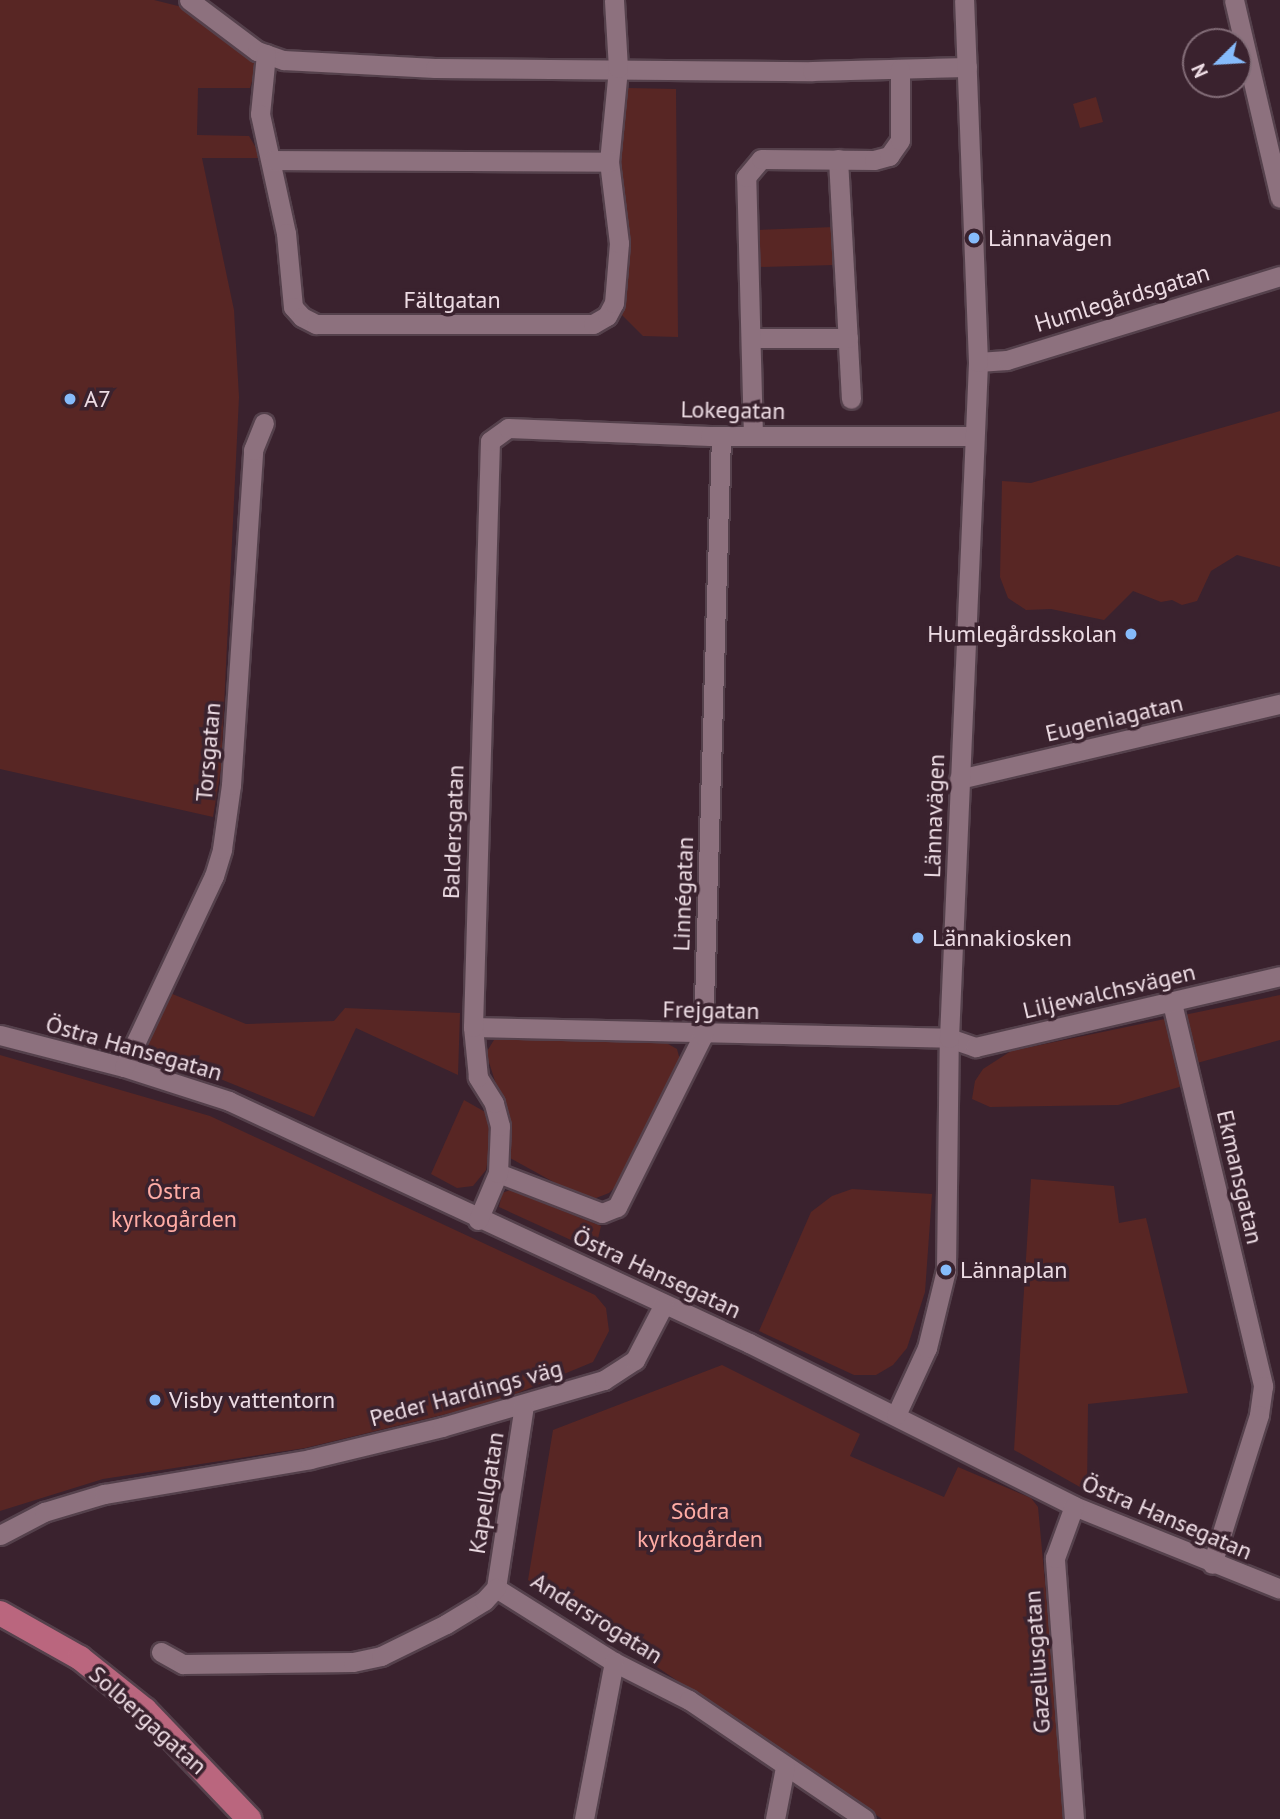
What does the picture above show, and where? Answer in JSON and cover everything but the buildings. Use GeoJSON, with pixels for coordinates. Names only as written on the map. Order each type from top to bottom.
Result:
{"type":"FeatureCollection","features":[{"type":"Feature","properties":{"kind":"main road","name":"Solbergagatan"},"geometry":{"type":"LineString","coordinates":[[0,1613],[80,1658],[145,1710],[249,1819]]}},
{"type":"Feature","properties":{"kind":"street"},"geometry":{"type":"LineString","coordinates":[[189,0],[265,54],[283,60],[435,68],[967,67]]}},
{"type":"Feature","properties":{"kind":"street","name":"Fältgatan"},"geometry":{"type":"LineString","coordinates":[[265,54],[260,114],[273,160],[293,307],[316,324],[581,324],[607,316],[614,303],[619,243],[610,162],[618,68],[614,0]]}},
{"type":"Feature","properties":{"kind":"street","name":"Lännavägen"},"geometry":{"type":"LineString","coordinates":[[896,1415],[927,1348],[946,1270],[949,1038],[978,362],[964,0]]}},
{"type":"Feature","properties":{"kind":"street"},"geometry":{"type":"LineString","coordinates":[[1234,0],[1280,198]]}},
{"type":"Feature","properties":{"kind":"street"},"geometry":{"type":"LineString","coordinates":[[753,436],[746,177],[761,159],[888,156],[900,141],[900,69]]}},
{"type":"Feature","properties":{"kind":"street"},"geometry":{"type":"LineString","coordinates":[[838,159],[851,399]]}},
{"type":"Feature","properties":{"kind":"street"},"geometry":{"type":"LineString","coordinates":[[273,160],[610,162]]}},
{"type":"Feature","properties":{"kind":"street","name":"Humlegårdsgatan"},"geometry":{"type":"LineString","coordinates":[[978,362],[1007,360],[1280,276]]}},
{"type":"Feature","properties":{"kind":"street"},"geometry":{"type":"LineString","coordinates":[[751,338],[848,338]]}},
{"type":"Feature","properties":{"kind":"street","name":"Torsgatan"},"geometry":{"type":"LineString","coordinates":[[124,1066],[214,876],[222,849],[231,785],[253,450],[264,423]]}},
{"type":"Feature","properties":{"kind":"street","name":"Lokegatan"},"geometry":{"type":"LineString","coordinates":[[493,437],[508,428],[721,436],[974,436]]}},
{"type":"Feature","properties":{"kind":"street","name":"Linnégatan"},"geometry":{"type":"LineString","coordinates":[[498,1173],[602,1213],[617,1208],[703,1035],[721,436]]}},
{"type":"Feature","properties":{"kind":"street","name":"Baldersgatan"},"geometry":{"type":"LineString","coordinates":[[478,1220],[498,1173],[500,1126],[494,1103],[478,1077],[473,1027],[487,456],[493,437]]}},
{"type":"Feature","properties":{"kind":"street","name":"Eugeniagatan"},"geometry":{"type":"LineString","coordinates":[[959,779],[1280,704]]}},
{"type":"Feature","properties":{"kind":"street","name":"Liljewalchsvägen"},"geometry":{"type":"LineString","coordinates":[[949,1038],[975,1046],[1172,1003],[1280,976]]}},
{"type":"Feature","properties":{"kind":"street","name":"Ekmansgatan"},"geometry":{"type":"LineString","coordinates":[[1172,1003],[1263,1386],[1259,1415],[1212,1564]]}},
{"type":"Feature","properties":{"kind":"street","name":"Frejgatan"},"geometry":{"type":"LineString","coordinates":[[473,1027],[703,1035],[949,1038]]}},
{"type":"Feature","properties":{"kind":"street","name":"Östra Hansegatan"},"geometry":{"type":"LineString","coordinates":[[0,1035],[124,1066],[229,1101],[896,1415],[1074,1506],[1212,1564],[1280,1588]]}},
{"type":"Feature","properties":{"kind":"street","name":"Peder Hardings väg"},"geometry":{"type":"LineString","coordinates":[[0,1535],[44,1512],[104,1494],[310,1459],[524,1405],[625,1370],[664,1304]]}},
{"type":"Feature","properties":{"kind":"street","name":"Kapellgatan"},"geometry":{"type":"LineString","coordinates":[[496,1588],[524,1405]]}},
{"type":"Feature","properties":{"kind":"street","name":"Gazeliusgatan"},"geometry":{"type":"LineString","coordinates":[[1074,1506],[1055,1559],[1074,1819]]}},
{"type":"Feature","properties":{"kind":"street","name":"Andersrogatan"},"geometry":{"type":"LineString","coordinates":[[162,1652],[183,1664],[353,1662],[381,1656],[446,1623],[484,1601],[496,1588],[614,1662],[690,1700],[864,1819]]}},
{"type":"Feature","properties":{"kind":"street"},"geometry":{"type":"LineString","coordinates":[[584,1819],[614,1662]]}},
{"type":"Feature","properties":{"kind":"street"},"geometry":{"type":"LineString","coordinates":[[775,1819],[785,1767]]}},
{"type":"Feature","properties":{"kind":"green space"},"geometry":{"type":"Polygon","coordinates":[[[0,0],[154,0],[190,9],[258,61],[250,88],[198,88],[197,135],[249,136],[262,158],[202,158],[234,310],[239,397],[221,769],[213,817],[0,769],[0,0]]]}},
{"type":"Feature","properties":{"kind":"green space"},"geometry":{"type":"Polygon","coordinates":[[[628,88],[676,89],[678,337],[643,336],[620,313],[629,241],[616,161],[621,93],[628,88]]]}},
{"type":"Feature","properties":{"kind":"green space"},"geometry":{"type":"Polygon","coordinates":[[[1096,97],[1103,122],[1080,128],[1073,104],[1096,97]]]}},
{"type":"Feature","properties":{"kind":"green space"},"geometry":{"type":"Polygon","coordinates":[[[834,227],[835,265],[758,267],[757,230],[834,227]]]}},
{"type":"Feature","properties":{"kind":"green space"},"geometry":{"type":"Polygon","coordinates":[[[1280,411],[1280,567],[1237,555],[1211,571],[1197,601],[1182,605],[1172,600],[1161,602],[1133,591],[1104,620],[1051,609],[1026,610],[1008,598],[1000,577],[1002,481],[1031,483],[1280,411]]]}},
{"type":"Feature","properties":{"kind":"green space"},"geometry":{"type":"Polygon","coordinates":[[[170,993],[246,1024],[334,1021],[345,1008],[460,1013],[458,1075],[356,1028],[314,1117],[149,1050],[146,1034],[170,993]]]}},
{"type":"Feature","properties":{"kind":"green space"},"geometry":{"type":"Polygon","coordinates":[[[1280,995],[1280,1040],[1179,1068],[1186,1085],[1118,1105],[990,1107],[972,1099],[975,1081],[983,1069],[1011,1051],[1280,995]]]}},
{"type":"Feature","properties":{"kind":"green space"},"geometry":{"type":"Polygon","coordinates":[[[497,1035],[661,1040],[677,1049],[680,1060],[618,1184],[609,1193],[596,1198],[579,1196],[510,1158],[510,1128],[486,1053],[497,1035]]]}},
{"type":"Feature","properties":{"kind":"green space","name":"Östra kyrkogården"},"geometry":{"type":"Polygon","coordinates":[[[0,1055],[210,1116],[595,1295],[606,1308],[609,1331],[593,1362],[496,1402],[305,1448],[103,1479],[0,1511],[0,1055]]]}},
{"type":"Feature","properties":{"kind":"green space"},"geometry":{"type":"Polygon","coordinates":[[[464,1100],[487,1113],[492,1132],[486,1170],[473,1186],[457,1188],[431,1174],[464,1100]]]}},
{"type":"Feature","properties":{"kind":"green space"},"geometry":{"type":"Polygon","coordinates":[[[1031,1179],[1114,1186],[1119,1223],[1146,1218],[1188,1393],[1088,1404],[1087,1491],[1014,1450],[1031,1179]]]}},
{"type":"Feature","properties":{"kind":"green space"},"geometry":{"type":"Polygon","coordinates":[[[852,1189],[932,1194],[925,1292],[907,1348],[893,1365],[876,1375],[854,1375],[759,1331],[811,1212],[832,1196],[852,1189]]]}},
{"type":"Feature","properties":{"kind":"green space"},"geometry":{"type":"Polygon","coordinates":[[[510,1190],[601,1226],[595,1251],[499,1207],[502,1193],[510,1190]]]}},
{"type":"Feature","properties":{"kind":"green space","name":"Södra kyrkogården"},"geometry":{"type":"Polygon","coordinates":[[[722,1365],[860,1434],[850,1456],[944,1497],[958,1467],[1031,1498],[1038,1507],[1067,1819],[882,1819],[528,1580],[553,1430],[722,1365]]]}},
{"type":"Feature","properties":{"kind":"place","name":"Lännavägen"},"geometry":{"type":"Point","coordinates":[974,238]}},
{"type":"Feature","properties":{"kind":"place","name":"A7"},"geometry":{"type":"Point","coordinates":[70,399]}},
{"type":"Feature","properties":{"kind":"place","name":"Humlegårdsskolan"},"geometry":{"type":"Point","coordinates":[1131,634]}},
{"type":"Feature","properties":{"kind":"place","name":"Lännakiosken"},"geometry":{"type":"Point","coordinates":[918,938]}},
{"type":"Feature","properties":{"kind":"place","name":"Lännaplan"},"geometry":{"type":"Point","coordinates":[946,1270]}},
{"type":"Feature","properties":{"kind":"place","name":"Visby vattentorn"},"geometry":{"type":"Point","coordinates":[155,1400]}}]}
